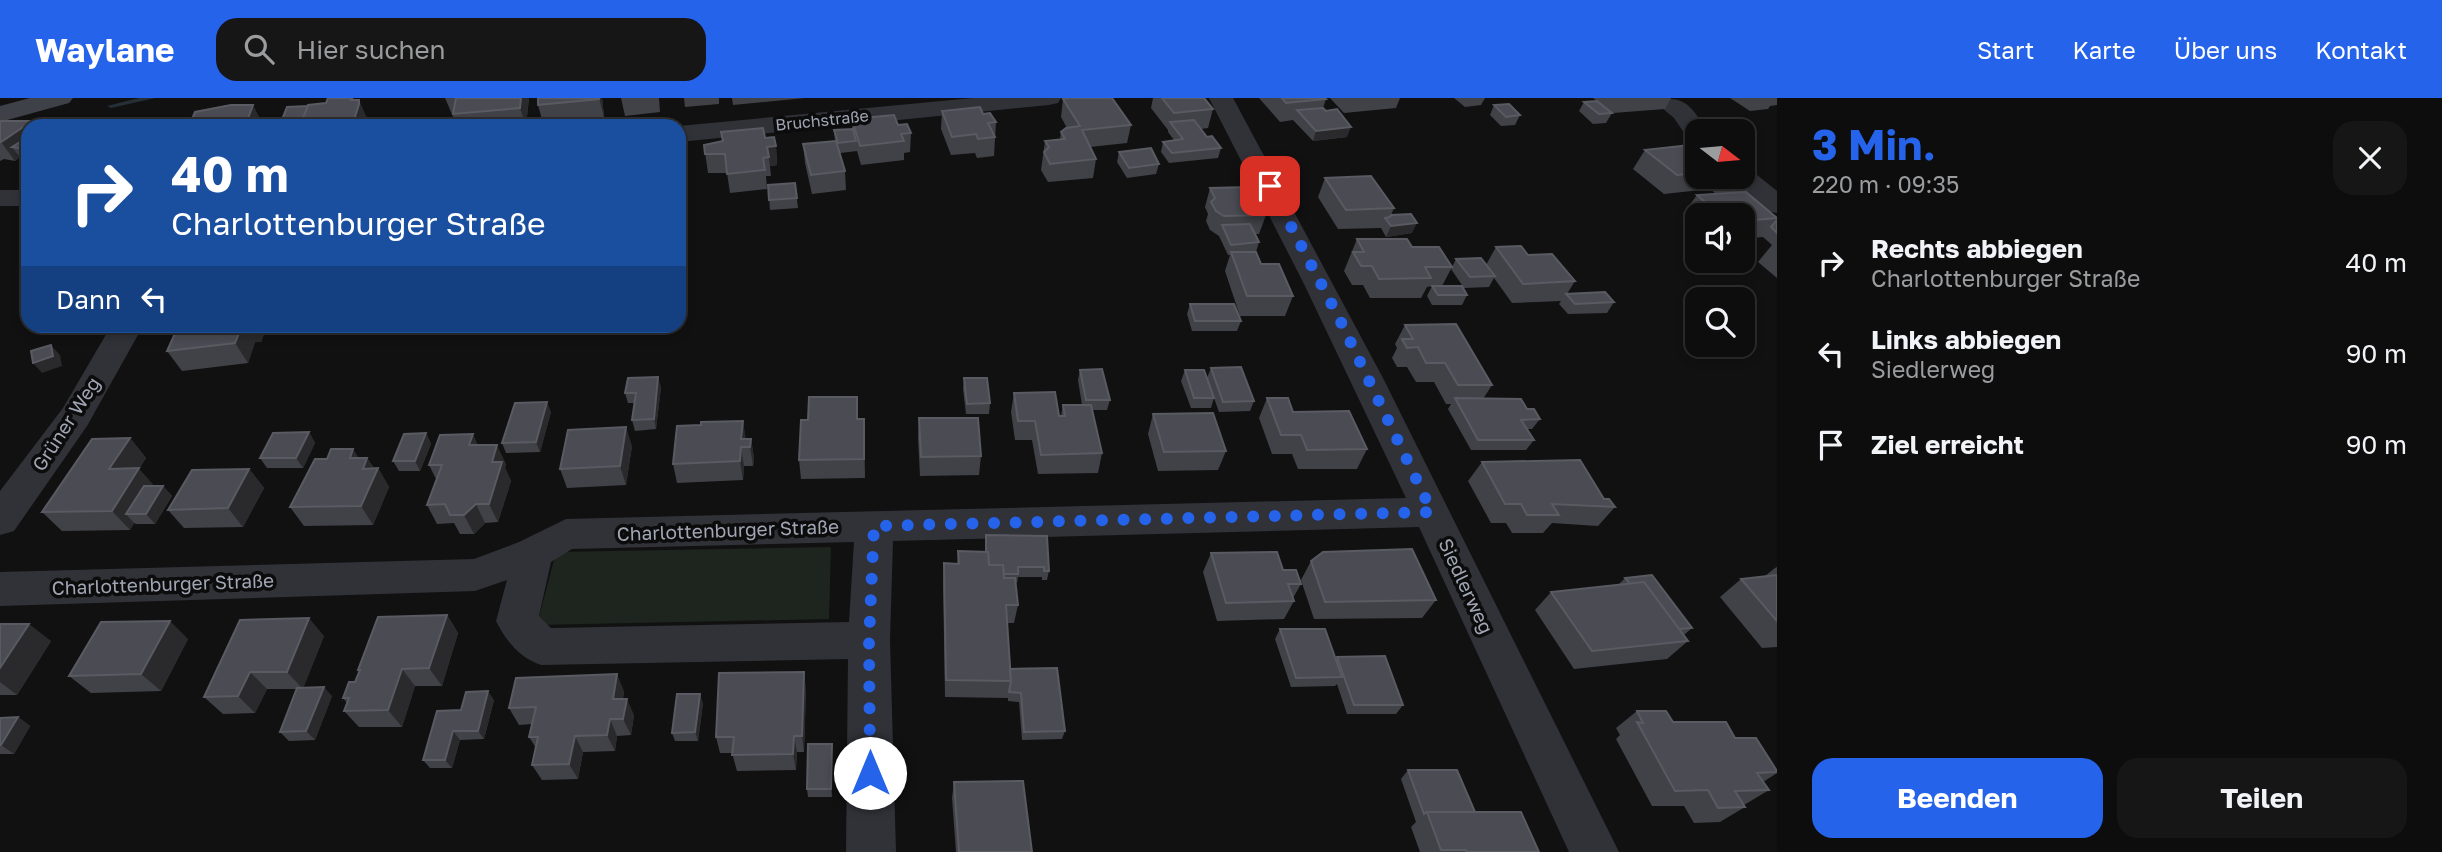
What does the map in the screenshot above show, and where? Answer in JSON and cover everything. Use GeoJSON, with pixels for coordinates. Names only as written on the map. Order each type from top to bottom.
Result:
{"type":"FeatureCollection","features":[{"type":"Feature","properties":{"kind":"main road"},"geometry":{"type":"LineString","coordinates":[[0,114],[60,98]]}},
{"type":"Feature","properties":{"kind":"street","name":"Bruchstraße"},"geometry":{"type":"LineString","coordinates":[[686,133],[1049,98]]}},
{"type":"Feature","properties":{"kind":"street","name":"Siedlerweg"},"geometry":{"type":"LineString","coordinates":[[1221,98],[1332,306],[1594,852]]}},
{"type":"Feature","properties":{"kind":"street"},"geometry":{"type":"LineString","coordinates":[[1662,98],[1687,119]]}},
{"type":"Feature","properties":{"kind":"street"},"geometry":{"type":"LineString","coordinates":[[1755,187],[1777,205]]}},
{"type":"Feature","properties":{"kind":"street"},"geometry":{"type":"LineString","coordinates":[[0,198],[21,198]]}},
{"type":"Feature","properties":{"kind":"street","name":"Grüner Weg"},"geometry":{"type":"LineString","coordinates":[[0,520],[75,417],[123,333]]}},
{"type":"Feature","properties":{"kind":"street","name":"Charlottenburger Straße"},"geometry":{"type":"LineString","coordinates":[[0,589],[475,575],[533,553],[566,534],[1432,512]]}},
{"type":"Feature","properties":{"kind":"street"},"geometry":{"type":"LineString","coordinates":[[871,852],[869,640],[874,526]]}},
{"type":"Feature","properties":{"kind":"street"},"geometry":{"type":"LineString","coordinates":[[533,553],[517,621],[541,647],[869,640]]}},
{"type":"Feature","properties":{"kind":"shaded area"},"geometry":{"type":"Polygon","coordinates":[[[831,547],[829,619],[537,625],[556,552],[831,547]]]}},
{"type":"Feature","properties":{"kind":"building"},"geometry":{"type":"Polygon","coordinates":[[[328,98],[359,100],[354,119],[302,119],[308,105],[326,103],[328,98]]]}},
{"type":"Feature","properties":{"kind":"building"},"geometry":{"type":"Polygon","coordinates":[[[456,98],[521,98],[520,108],[453,114],[456,98]]]}},
{"type":"Feature","properties":{"kind":"building"},"geometry":{"type":"Polygon","coordinates":[[[538,98],[599,98],[599,99],[538,105],[538,98]]]}},
{"type":"Feature","properties":{"kind":"building"},"geometry":{"type":"Polygon","coordinates":[[[1112,98],[1131,125],[1082,130],[1096,159],[1050,164],[1044,152],[1049,147],[1045,141],[1065,139],[1061,132],[1066,128],[1080,126],[1063,99],[1112,98]]]}},
{"type":"Feature","properties":{"kind":"building"},"geometry":{"type":"Polygon","coordinates":[[[1162,98],[1204,98],[1213,109],[1174,113],[1162,98]]]}},
{"type":"Feature","properties":{"kind":"building"},"geometry":{"type":"Polygon","coordinates":[[[1282,98],[1325,98],[1326,99],[1286,103],[1282,98]]]}},
{"type":"Feature","properties":{"kind":"building"},"geometry":{"type":"Polygon","coordinates":[[[1597,101],[1612,113],[1599,114],[1584,102],[1597,101]]]}},
{"type":"Feature","properties":{"kind":"building"},"geometry":{"type":"Polygon","coordinates":[[[1509,104],[1520,115],[1506,117],[1494,105],[1509,104]]]}},
{"type":"Feature","properties":{"kind":"building"},"geometry":{"type":"Polygon","coordinates":[[[231,105],[253,105],[248,119],[192,119],[195,112],[231,105]]]}},
{"type":"Feature","properties":{"kind":"building"},"geometry":{"type":"Polygon","coordinates":[[[308,106],[302,119],[282,119],[287,107],[308,106]]]}},
{"type":"Feature","properties":{"kind":"building"},"geometry":{"type":"Polygon","coordinates":[[[980,107],[983,114],[990,113],[996,122],[988,123],[995,137],[978,139],[976,134],[952,137],[942,111],[980,107]]]}},
{"type":"Feature","properties":{"kind":"building"},"geometry":{"type":"Polygon","coordinates":[[[1323,108],[1326,111],[1337,109],[1351,127],[1316,131],[1297,110],[1323,108]]]}},
{"type":"Feature","properties":{"kind":"building"},"geometry":{"type":"Polygon","coordinates":[[[894,115],[898,125],[907,124],[911,133],[901,134],[904,141],[860,146],[852,119],[894,115]]]}},
{"type":"Feature","properties":{"kind":"building"},"geometry":{"type":"Polygon","coordinates":[[[1194,120],[1207,137],[1212,136],[1221,148],[1172,153],[1163,142],[1183,139],[1170,122],[1194,120]]]}},
{"type":"Feature","properties":{"kind":"building"},"geometry":{"type":"Polygon","coordinates":[[[21,121],[21,128],[0,142],[0,122],[21,121]]]}},
{"type":"Feature","properties":{"kind":"building"},"geometry":{"type":"Polygon","coordinates":[[[763,128],[765,138],[774,137],[776,146],[767,147],[769,157],[763,158],[765,170],[727,174],[725,154],[705,154],[704,145],[723,141],[721,132],[763,128]]]}},
{"type":"Feature","properties":{"kind":"building"},"geometry":{"type":"Polygon","coordinates":[[[853,129],[856,141],[838,143],[834,130],[853,129]]]}},
{"type":"Feature","properties":{"kind":"building"},"geometry":{"type":"Polygon","coordinates":[[[836,141],[845,171],[811,175],[803,144],[836,141]]]}},
{"type":"Feature","properties":{"kind":"building"},"geometry":{"type":"Polygon","coordinates":[[[1685,146],[1685,174],[1677,175],[1645,150],[1685,146]]]}},
{"type":"Feature","properties":{"kind":"building"},"geometry":{"type":"Polygon","coordinates":[[[1151,148],[1159,164],[1129,168],[1119,152],[1151,148]]]}},
{"type":"Feature","properties":{"kind":"building"},"geometry":{"type":"Polygon","coordinates":[[[1371,176],[1394,208],[1346,210],[1325,178],[1371,176]]]}},
{"type":"Feature","properties":{"kind":"building"},"geometry":{"type":"Polygon","coordinates":[[[795,183],[797,198],[769,200],[768,185],[795,183]]]}},
{"type":"Feature","properties":{"kind":"building"},"geometry":{"type":"Polygon","coordinates":[[[1251,187],[1266,215],[1224,216],[1216,211],[1211,202],[1215,198],[1210,188],[1251,187]]]}},
{"type":"Feature","properties":{"kind":"building"},"geometry":{"type":"Polygon","coordinates":[[[1746,192],[1777,218],[1755,220],[1755,203],[1706,203],[1697,195],[1746,192]]]}},
{"type":"Feature","properties":{"kind":"building"},"geometry":{"type":"Polygon","coordinates":[[[1411,214],[1417,223],[1391,226],[1385,218],[1391,215],[1411,214]]]}},
{"type":"Feature","properties":{"kind":"building"},"geometry":{"type":"Polygon","coordinates":[[[1777,220],[1777,233],[1771,227],[1777,220]]]}},
{"type":"Feature","properties":{"kind":"building"},"geometry":{"type":"Polygon","coordinates":[[[1250,224],[1259,242],[1231,245],[1222,225],[1250,224]]]}},
{"type":"Feature","properties":{"kind":"building"},"geometry":{"type":"Polygon","coordinates":[[[1357,239],[1407,239],[1412,247],[1439,247],[1452,267],[1425,267],[1431,278],[1379,279],[1372,266],[1361,266],[1353,252],[1364,252],[1357,239]]]}},
{"type":"Feature","properties":{"kind":"building"},"geometry":{"type":"Polygon","coordinates":[[[1521,246],[1528,255],[1552,254],[1575,281],[1523,284],[1496,247],[1521,246]]]}},
{"type":"Feature","properties":{"kind":"building"},"geometry":{"type":"Polygon","coordinates":[[[1231,252],[1256,252],[1261,264],[1279,264],[1293,296],[1247,296],[1231,252]]]}},
{"type":"Feature","properties":{"kind":"building"},"geometry":{"type":"Polygon","coordinates":[[[1481,258],[1495,276],[1470,277],[1456,259],[1481,258]]]}},
{"type":"Feature","properties":{"kind":"building"},"geometry":{"type":"Polygon","coordinates":[[[1432,286],[1462,286],[1467,295],[1438,295],[1432,286]]]}},
{"type":"Feature","properties":{"kind":"building"},"geometry":{"type":"Polygon","coordinates":[[[1605,292],[1614,302],[1575,304],[1566,294],[1605,292]]]}},
{"type":"Feature","properties":{"kind":"building"},"geometry":{"type":"Polygon","coordinates":[[[1190,304],[1234,304],[1241,321],[1195,321],[1190,304]]]}},
{"type":"Feature","properties":{"kind":"building"},"geometry":{"type":"Polygon","coordinates":[[[1456,324],[1492,385],[1458,385],[1445,363],[1426,363],[1418,347],[1407,348],[1402,339],[1413,339],[1405,325],[1456,324]]]}},
{"type":"Feature","properties":{"kind":"building"},"geometry":{"type":"Polygon","coordinates":[[[175,333],[239,333],[235,343],[167,351],[175,333]]]}},
{"type":"Feature","properties":{"kind":"building"},"geometry":{"type":"Polygon","coordinates":[[[51,345],[53,356],[33,363],[31,351],[51,345]]]}},
{"type":"Feature","properties":{"kind":"building"},"geometry":{"type":"Polygon","coordinates":[[[1241,367],[1254,401],[1223,402],[1211,368],[1241,367]]]}},
{"type":"Feature","properties":{"kind":"building"},"geometry":{"type":"Polygon","coordinates":[[[1102,369],[1110,400],[1086,400],[1080,370],[1102,369]]]}},
{"type":"Feature","properties":{"kind":"building"},"geometry":{"type":"Polygon","coordinates":[[[1185,370],[1204,370],[1214,398],[1194,398],[1185,370]]]}},
{"type":"Feature","properties":{"kind":"building"},"geometry":{"type":"Polygon","coordinates":[[[658,377],[654,419],[632,420],[636,393],[625,393],[628,378],[658,377]]]}},
{"type":"Feature","properties":{"kind":"building"},"geometry":{"type":"Polygon","coordinates":[[[964,378],[987,378],[990,403],[967,404],[964,378]]]}},
{"type":"Feature","properties":{"kind":"building"},"geometry":{"type":"Polygon","coordinates":[[[1055,392],[1059,416],[1065,416],[1063,405],[1091,405],[1102,453],[1041,455],[1035,421],[1018,421],[1014,393],[1055,392]]]}},
{"type":"Feature","properties":{"kind":"building"},"geometry":{"type":"Polygon","coordinates":[[[809,397],[857,397],[857,419],[864,419],[864,459],[799,460],[801,420],[808,420],[809,397]]]}},
{"type":"Feature","properties":{"kind":"building"},"geometry":{"type":"Polygon","coordinates":[[[1267,398],[1288,398],[1293,412],[1349,411],[1367,449],[1307,450],[1301,435],[1281,435],[1267,398]]]}},
{"type":"Feature","properties":{"kind":"building"},"geometry":{"type":"Polygon","coordinates":[[[1455,398],[1521,399],[1527,409],[1534,409],[1540,419],[1521,420],[1534,440],[1478,440],[1455,398]]]}},
{"type":"Feature","properties":{"kind":"building"},"geometry":{"type":"Polygon","coordinates":[[[547,402],[536,442],[502,443],[515,403],[547,402]]]}},
{"type":"Feature","properties":{"kind":"building"},"geometry":{"type":"Polygon","coordinates":[[[1213,413],[1226,451],[1164,452],[1153,414],[1213,413]]]}},
{"type":"Feature","properties":{"kind":"building"},"geometry":{"type":"Polygon","coordinates":[[[919,418],[978,418],[981,456],[921,457],[919,418]]]}},
{"type":"Feature","properties":{"kind":"building"},"geometry":{"type":"Polygon","coordinates":[[[743,421],[741,439],[751,439],[750,447],[741,447],[740,461],[673,464],[677,426],[701,425],[701,422],[743,421]]]}},
{"type":"Feature","properties":{"kind":"building"},"geometry":{"type":"Polygon","coordinates":[[[626,427],[620,466],[560,469],[568,430],[626,427]]]}},
{"type":"Feature","properties":{"kind":"building"},"geometry":{"type":"Polygon","coordinates":[[[309,432],[296,458],[260,458],[273,433],[309,432]]]}},
{"type":"Feature","properties":{"kind":"building"},"geometry":{"type":"Polygon","coordinates":[[[426,433],[415,461],[393,461],[404,434],[426,433]]]}},
{"type":"Feature","properties":{"kind":"building"},"geometry":{"type":"Polygon","coordinates":[[[473,434],[469,445],[497,445],[492,462],[502,462],[489,504],[476,504],[464,515],[450,515],[445,504],[427,505],[442,465],[429,465],[440,435],[473,434]]]}},
{"type":"Feature","properties":{"kind":"building"},"geometry":{"type":"Polygon","coordinates":[[[130,438],[109,469],[139,468],[112,511],[42,512],[92,439],[130,438]]]}},
{"type":"Feature","properties":{"kind":"building"},"geometry":{"type":"Polygon","coordinates":[[[331,449],[353,449],[350,458],[367,458],[363,469],[378,468],[361,506],[290,507],[315,459],[327,459],[331,449]]]}},
{"type":"Feature","properties":{"kind":"building"},"geometry":{"type":"Polygon","coordinates":[[[1580,460],[1604,499],[1609,499],[1615,507],[1552,504],[1559,515],[1527,515],[1521,504],[1505,504],[1482,462],[1580,460]]]}},
{"type":"Feature","properties":{"kind":"building"},"geometry":{"type":"Polygon","coordinates":[[[249,469],[228,508],[168,510],[192,470],[249,469]]]}},
{"type":"Feature","properties":{"kind":"building"},"geometry":{"type":"Polygon","coordinates":[[[144,486],[163,486],[146,514],[126,514],[144,486]]]}},
{"type":"Feature","properties":{"kind":"building"},"geometry":{"type":"Polygon","coordinates":[[[986,535],[1047,536],[1049,571],[1044,571],[1044,567],[1018,567],[1018,574],[1004,574],[1003,565],[989,565],[986,535]]]}},
{"type":"Feature","properties":{"kind":"building"},"geometry":{"type":"Polygon","coordinates":[[[1412,549],[1436,600],[1325,602],[1311,561],[1323,552],[1412,549]]]}},
{"type":"Feature","properties":{"kind":"building"},"geometry":{"type":"Polygon","coordinates":[[[958,551],[988,552],[989,565],[1003,565],[1004,578],[1015,578],[1018,605],[1006,605],[1011,681],[946,680],[944,563],[959,564],[958,551]]]}},
{"type":"Feature","properties":{"kind":"building"},"geometry":{"type":"Polygon","coordinates":[[[1277,552],[1283,570],[1296,570],[1301,584],[1288,584],[1294,601],[1226,603],[1211,553],[1277,552]]]}},
{"type":"Feature","properties":{"kind":"building"},"geometry":{"type":"Polygon","coordinates":[[[1652,575],[1692,628],[1679,629],[1644,582],[1630,584],[1625,578],[1652,575]]]}},
{"type":"Feature","properties":{"kind":"building"},"geometry":{"type":"Polygon","coordinates":[[[1777,575],[1777,621],[1741,579],[1777,575]]]}},
{"type":"Feature","properties":{"kind":"building"},"geometry":{"type":"Polygon","coordinates":[[[1644,582],[1688,641],[1592,651],[1551,592],[1644,582]]]}},
{"type":"Feature","properties":{"kind":"building"},"geometry":{"type":"Polygon","coordinates":[[[447,615],[429,668],[402,669],[388,710],[344,711],[349,698],[343,698],[349,682],[355,682],[378,617],[447,615]]]}},
{"type":"Feature","properties":{"kind":"building"},"geometry":{"type":"Polygon","coordinates":[[[309,618],[287,672],[250,672],[238,696],[204,697],[240,620],[309,618]]]}},
{"type":"Feature","properties":{"kind":"building"},"geometry":{"type":"Polygon","coordinates":[[[170,621],[141,674],[69,676],[101,622],[170,621]]]}},
{"type":"Feature","properties":{"kind":"building"},"geometry":{"type":"Polygon","coordinates":[[[0,624],[29,624],[0,668],[0,624]]]}},
{"type":"Feature","properties":{"kind":"building"},"geometry":{"type":"Polygon","coordinates":[[[1280,629],[1325,629],[1342,677],[1296,678],[1280,629]]]}},
{"type":"Feature","properties":{"kind":"building"},"geometry":{"type":"Polygon","coordinates":[[[1385,656],[1403,705],[1354,705],[1337,657],[1385,656]]]}},
{"type":"Feature","properties":{"kind":"building"},"geometry":{"type":"Polygon","coordinates":[[[1057,668],[1065,731],[1024,732],[1021,693],[1009,692],[1010,669],[1057,668]]]}},
{"type":"Feature","properties":{"kind":"building"},"geometry":{"type":"Polygon","coordinates":[[[804,672],[802,736],[794,736],[793,754],[732,755],[734,737],[716,737],[719,673],[804,672]]]}},
{"type":"Feature","properties":{"kind":"building"},"geometry":{"type":"Polygon","coordinates":[[[617,674],[613,699],[627,699],[623,719],[610,719],[607,735],[575,736],[569,764],[532,765],[538,737],[529,737],[536,707],[509,708],[516,678],[617,674]]]}},
{"type":"Feature","properties":{"kind":"building"},"geometry":{"type":"Polygon","coordinates":[[[324,687],[306,731],[280,732],[297,688],[324,687]]]}},
{"type":"Feature","properties":{"kind":"building"},"geometry":{"type":"Polygon","coordinates":[[[488,691],[478,731],[453,731],[445,760],[423,760],[437,711],[461,710],[466,692],[488,691]]]}},
{"type":"Feature","properties":{"kind":"building"},"geometry":{"type":"Polygon","coordinates":[[[677,694],[700,694],[695,732],[672,733],[677,694]]]}},
{"type":"Feature","properties":{"kind":"building"},"geometry":{"type":"Polygon","coordinates":[[[1637,711],[1666,711],[1673,722],[1726,722],[1735,738],[1756,738],[1777,771],[1757,773],[1769,790],[1735,791],[1745,807],[1718,808],[1708,790],[1675,791],[1637,722],[1643,723],[1637,711]]]}},
{"type":"Feature","properties":{"kind":"building"},"geometry":{"type":"Polygon","coordinates":[[[18,717],[1,745],[0,745],[0,718],[18,717]]]}},
{"type":"Feature","properties":{"kind":"building"},"geometry":{"type":"Polygon","coordinates":[[[808,744],[832,744],[831,789],[807,789],[808,744]]]}},
{"type":"Feature","properties":{"kind":"building"},"geometry":{"type":"Polygon","coordinates":[[[1408,770],[1457,770],[1475,812],[1424,814],[1408,770]]]}},
{"type":"Feature","properties":{"kind":"building"},"geometry":{"type":"Polygon","coordinates":[[[1023,781],[1032,852],[959,852],[954,782],[1023,781]]]}},
{"type":"Feature","properties":{"kind":"building"},"geometry":{"type":"Polygon","coordinates":[[[1427,812],[1521,812],[1539,852],[1441,850],[1427,812]]]}},
{"type":"Feature","properties":{"kind":"waterway"},"geometry":{"type":"LineString","coordinates":[[111,106],[151,98]]}},
{"type":"Feature","properties":{"kind":"route"},"geometry":{"type":"LineString","coordinates":[[870,773],[869,640],[874,526],[1432,512],[1339,318],[1270,186]]}}]}
